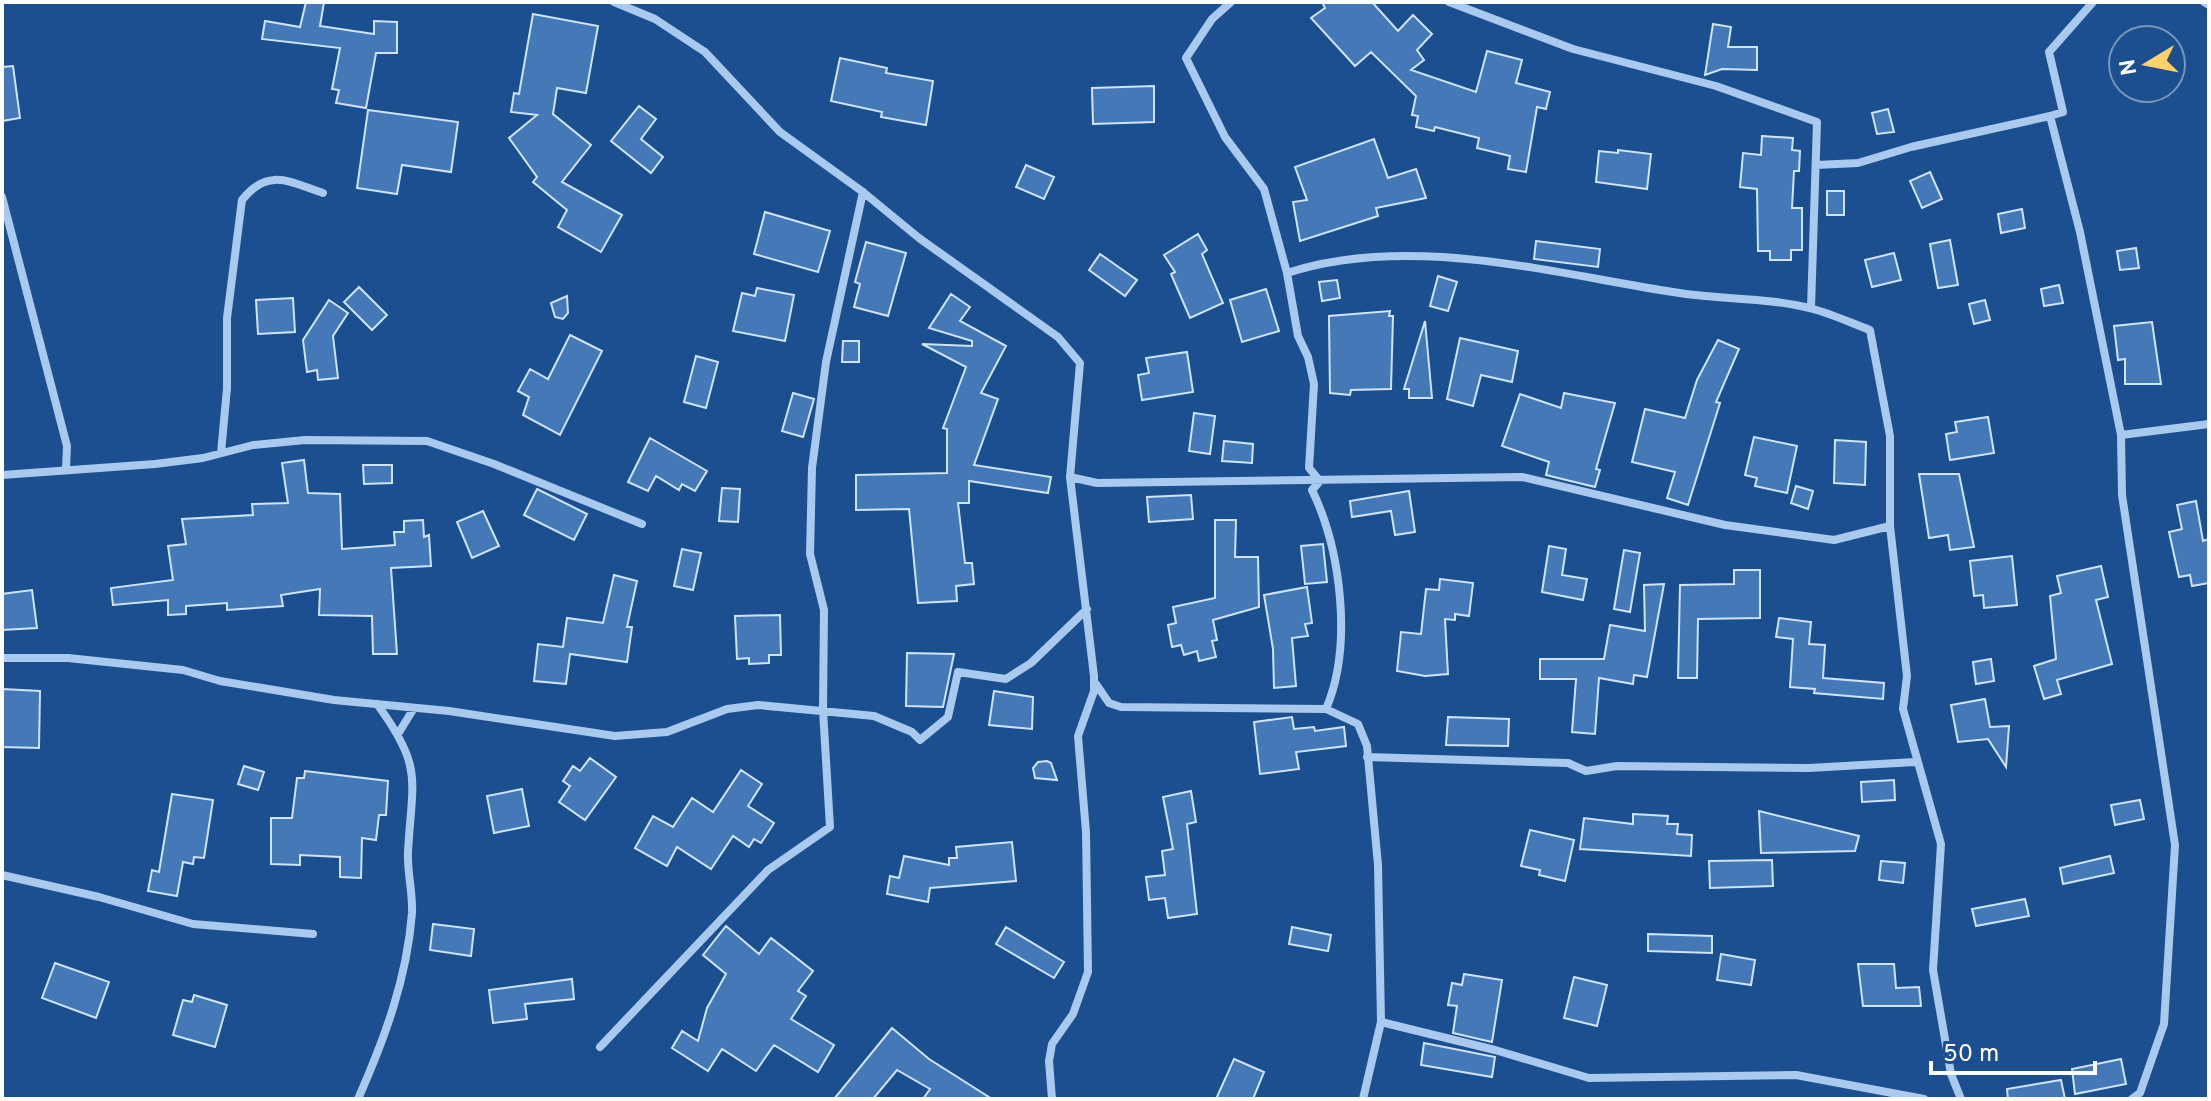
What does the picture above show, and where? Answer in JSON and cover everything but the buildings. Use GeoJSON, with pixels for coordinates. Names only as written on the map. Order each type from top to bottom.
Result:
{"type":"FeatureCollection","features":[{"type":"Feature","properties":{"kind":"street"},"geometry":{"type":"LineString","coordinates":[[614,2],[655,19],[693,43],[728,74],[780,132],[863,192],[919,238],[1058,337],[1080,363],[1081,382],[1070,477],[1094,676],[1094,691],[1078,736],[1086,832],[1088,972],[1073,1014],[1052,1044],[1049,1061],[1052,1099]]}},
{"type":"Feature","properties":{"kind":"street"},"geometry":{"type":"LineString","coordinates":[[1231,2],[1212,19],[1186,58],[1225,137],[1264,189],[1287,273],[1298,336],[1308,357],[1314,384],[1309,468],[1320,481]]}},
{"type":"Feature","properties":{"kind":"street"},"geometry":{"type":"LineString","coordinates":[[1449,2],[1573,49],[1716,86],[1817,122],[1811,308]]}},
{"type":"Feature","properties":{"kind":"street"},"geometry":{"type":"LineString","coordinates":[[1816,165],[1858,163],[1911,147],[2063,112],[2049,52],[2093,2]]}},
{"type":"Feature","properties":{"kind":"street"},"geometry":{"type":"LineString","coordinates":[[2204,2],[2209,5]]}},
{"type":"Feature","properties":{"kind":"street"},"geometry":{"type":"LineString","coordinates":[[2050,116],[2080,232],[2121,435],[2122,495],[2175,845],[2164,1024],[2140,1093],[2132,1099]]}},
{"type":"Feature","properties":{"kind":"street"},"geometry":{"type":"LineString","coordinates":[[221,453],[228,303],[242,200],[255,186],[274,178],[323,193]]}},
{"type":"Feature","properties":{"kind":"street"},"geometry":{"type":"LineString","coordinates":[[600,1047],[768,870],[830,827],[823,710],[824,610],[810,554],[812,468],[826,362],[863,192]]}},
{"type":"Feature","properties":{"kind":"street"},"geometry":{"type":"LineString","coordinates":[[2,197],[67,446],[66,468]]}},
{"type":"Feature","properties":{"kind":"street"},"geometry":{"type":"LineString","coordinates":[[1287,273],[1341,259],[1438,257],[1696,296],[1811,308],[1870,330],[1890,436],[1890,526],[1907,676],[1903,709],[1914,742],[1915,762],[1927,790],[1941,844],[1933,970],[1951,1074],[1961,1099]]}},
{"type":"Feature","properties":{"kind":"street"},"geometry":{"type":"LineString","coordinates":[[2121,435],[2209,424]]}},
{"type":"Feature","properties":{"kind":"street"},"geometry":{"type":"LineString","coordinates":[[2,475],[155,464],[253,445],[305,440],[427,441],[494,464],[642,524]]}},
{"type":"Feature","properties":{"kind":"street"},"geometry":{"type":"LineString","coordinates":[[1070,477],[1097,483],[1522,477],[1725,525],[1834,540],[1890,526]]}},
{"type":"Feature","properties":{"kind":"street"},"geometry":{"type":"LineString","coordinates":[[1320,481],[1312,490],[1332,540],[1342,613],[1334,687],[1326,709]]}},
{"type":"Feature","properties":{"kind":"street"},"geometry":{"type":"LineString","coordinates":[[2,658],[68,658],[137,664],[183,670],[220,681],[615,736],[667,732],[727,709],[758,705],[874,716],[912,732],[920,740],[948,717],[958,672],[1006,679],[1031,663],[1087,609]]}},
{"type":"Feature","properties":{"kind":"street"},"geometry":{"type":"LineString","coordinates":[[1094,676],[1098,691],[1109,703],[1121,707],[1326,709],[1358,724],[1367,757],[1378,865],[1381,1022],[1363,1099]]}},
{"type":"Feature","properties":{"kind":"street"},"geometry":{"type":"LineString","coordinates":[[358,1099],[380,1051],[395,1007],[412,912],[408,851],[415,776],[398,734],[377,704]]}},
{"type":"Feature","properties":{"kind":"street"},"geometry":{"type":"LineString","coordinates":[[398,734],[414,708]]}},
{"type":"Feature","properties":{"kind":"street"},"geometry":{"type":"LineString","coordinates":[[1367,757],[1568,763],[1586,771],[1617,766],[1809,768],[1915,762]]}},
{"type":"Feature","properties":{"kind":"street"},"geometry":{"type":"LineString","coordinates":[[2,875],[99,897],[193,924],[313,934]]}},
{"type":"Feature","properties":{"kind":"street"},"geometry":{"type":"LineString","coordinates":[[1381,1022],[1589,1078],[1796,1075],[1924,1099]]}}]}
